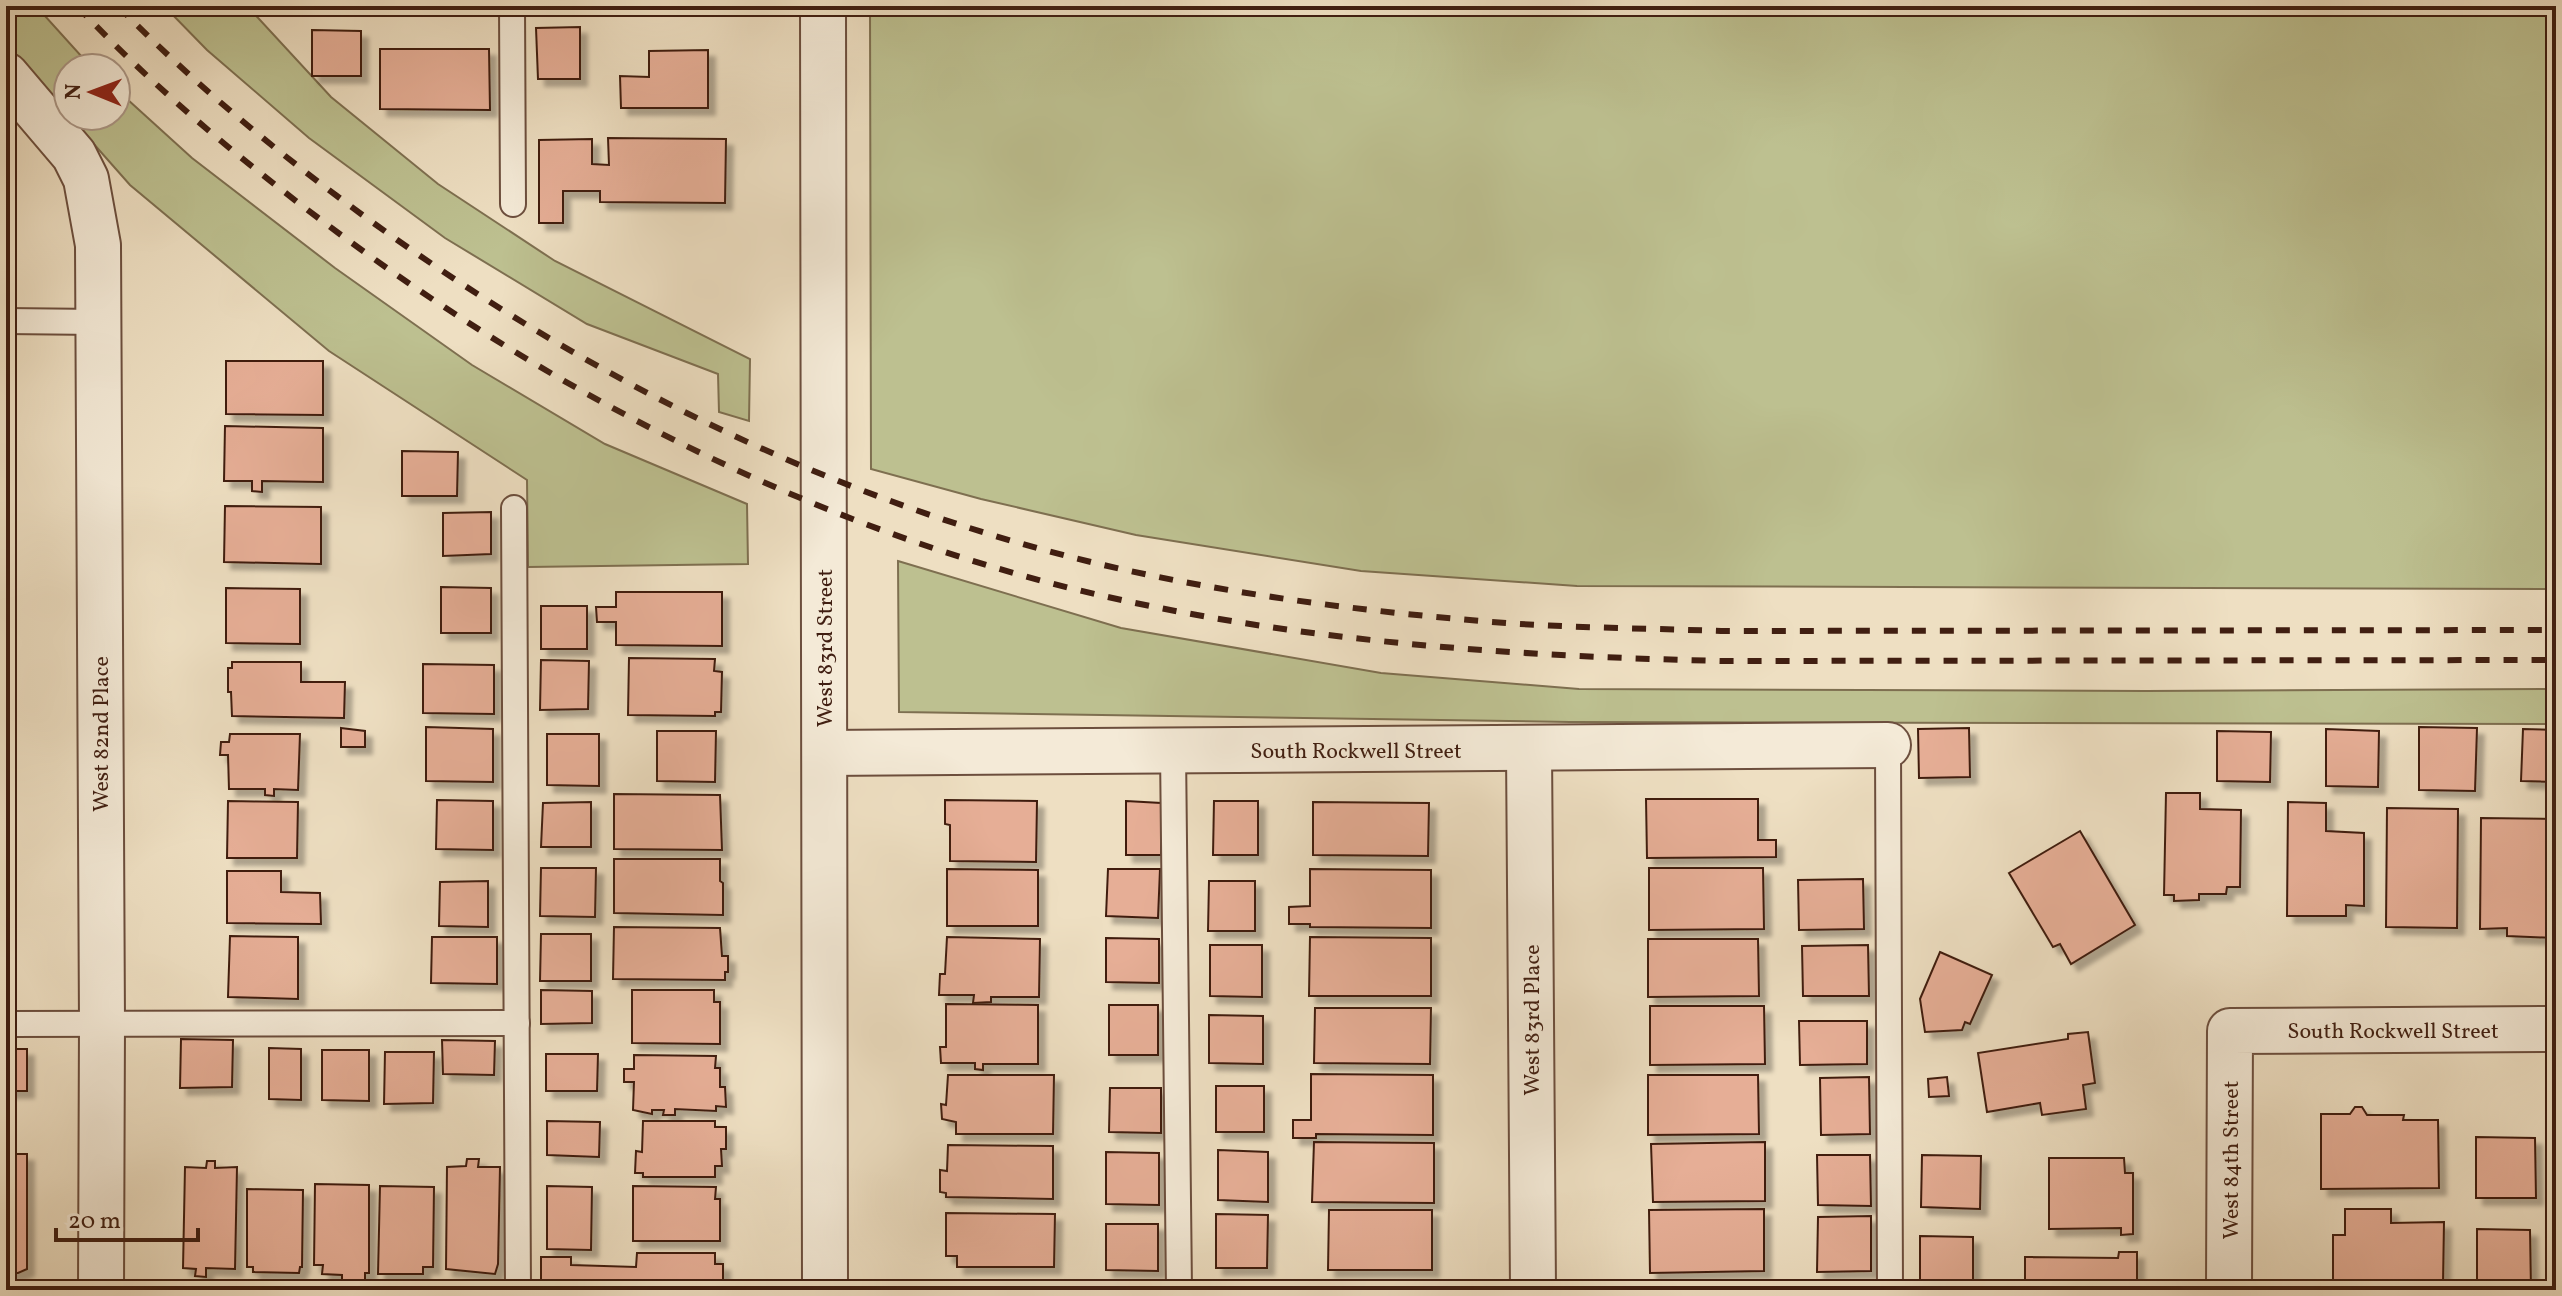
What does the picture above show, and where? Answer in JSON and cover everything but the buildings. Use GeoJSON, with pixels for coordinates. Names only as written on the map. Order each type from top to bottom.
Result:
{"type":"FeatureCollection","features":[{"type":"Feature","properties":{"kind":"street","name":"West 83rd Street"},"geometry":{"type":"LineString","coordinates":[[823,6],[825,1290]]}},
{"type":"Feature","properties":{"kind":"street","name":"West 82nd Place"},"geometry":{"type":"LineString","coordinates":[[6,75],[74,155],[86,179],[98,245],[101,1290]]}},
{"type":"Feature","properties":{"kind":"street","name":"South Rockwell Street"},"geometry":{"type":"LineString","coordinates":[[825,753],[1888,745]]}},
{"type":"Feature","properties":{"kind":"street","name":"West 83rd Place"},"geometry":{"type":"LineString","coordinates":[[1529,749],[1533,1290]]}},
{"type":"Feature","properties":{"kind":"street","name":"South Rockwell Street"},"geometry":{"type":"LineString","coordinates":[[2230,1031],[2556,1029]]}},
{"type":"Feature","properties":{"kind":"street","name":"West 84th Street"},"geometry":{"type":"LineString","coordinates":[[2229,1290],[2230,1031]]}},
{"type":"Feature","properties":{"kind":"lane"},"geometry":{"type":"LineString","coordinates":[[512,6],[513,204]]}},
{"type":"Feature","properties":{"kind":"lane"},"geometry":{"type":"LineString","coordinates":[[6,321],[98,322]]}},
{"type":"Feature","properties":{"kind":"lane"},"geometry":{"type":"LineString","coordinates":[[514,508],[518,1290]]}},
{"type":"Feature","properties":{"kind":"lane"},"geometry":{"type":"LineString","coordinates":[[1888,745],[1890,1290]]}},
{"type":"Feature","properties":{"kind":"lane"},"geometry":{"type":"LineString","coordinates":[[1173,751],[1179,1290]]}},
{"type":"Feature","properties":{"kind":"lane"},"geometry":{"type":"LineString","coordinates":[[6,1024],[517,1023]]}},
{"type":"Feature","properties":{"kind":"green space"},"geometry":{"type":"Polygon","coordinates":[[[6,6],[36,6],[78,52],[52,52],[52,97],[6,45],[6,6]]]}},
{"type":"Feature","properties":{"kind":"green space"},"geometry":{"type":"Polygon","coordinates":[[[164,6],[247,6],[331,97],[438,184],[555,261],[750,359],[749,421],[719,412],[718,374],[587,324],[445,238],[309,138],[207,50],[164,6]]]}},
{"type":"Feature","properties":{"kind":"green space"},"geometry":{"type":"Polygon","coordinates":[[[870,6],[2556,6],[2556,589],[1577,586],[1361,571],[1136,535],[981,499],[871,469],[870,6]]]}},
{"type":"Feature","properties":{"kind":"green space"},"geometry":{"type":"Polygon","coordinates":[[[132,104],[192,158],[335,268],[472,365],[605,444],[747,504],[748,564],[528,567],[527,480],[329,351],[130,185],[83,132],[132,132],[132,104]]]}},
{"type":"Feature","properties":{"kind":"green space"},"geometry":{"type":"Polygon","coordinates":[[[898,561],[1121,628],[1381,673],[1579,689],[2556,689],[2556,724],[1570,722],[899,712],[898,561]]]}},
{"type":"Feature","properties":{"kind":"railway"},"geometry":{"type":"LineString","coordinates":[[77,6],[196,120],[260,172],[412,285],[502,344],[595,398],[691,448],[789,493],[890,533],[992,567],[1095,594],[1250,624],[1407,644],[1564,655],[1722,661],[2556,660]]}},
{"type":"Feature","properties":{"kind":"railway"},"geometry":{"type":"LineString","coordinates":[[118,6],[207,91],[302,169],[451,277],[536,331],[624,381],[715,427],[807,468],[901,505],[997,537],[1095,563],[1190,583],[1335,606],[1541,625],[1721,631],[2556,630]]}}]}
